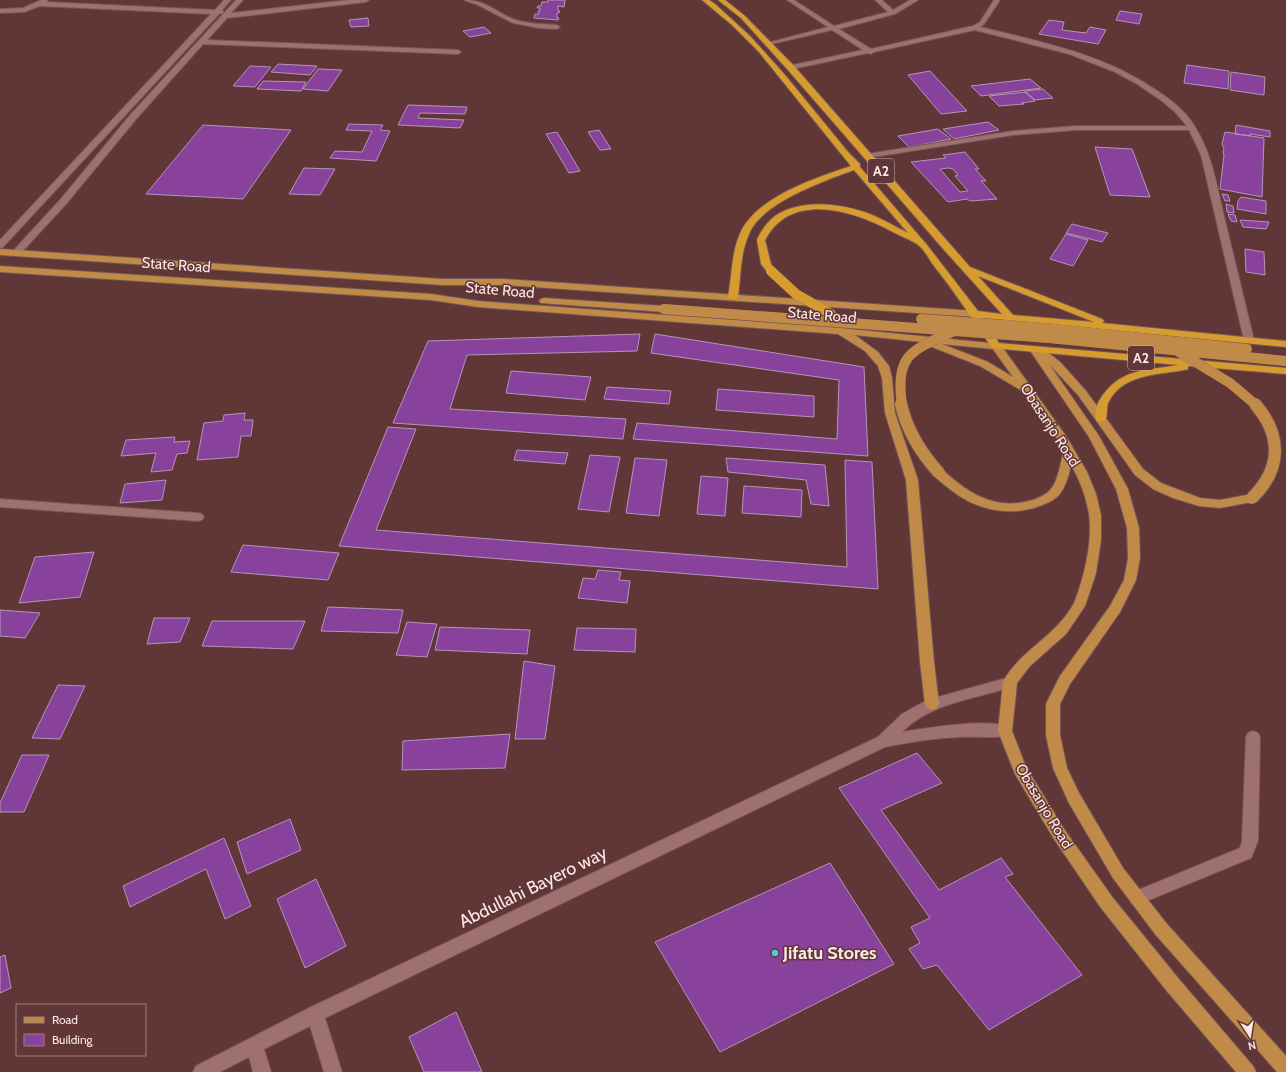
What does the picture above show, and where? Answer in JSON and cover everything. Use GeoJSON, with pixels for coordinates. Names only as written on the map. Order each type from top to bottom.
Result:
{"type":"FeatureCollection","features":[{"type":"Feature","properties":{"kind":"highway","name":"A2"},"geometry":{"type":"LineString","coordinates":[[705,0],[742,31],[779,72],[922,244],[976,314],[996,346],[1286,371]]}},
{"type":"Feature","properties":{"kind":"highway","name":"A2"},"geometry":{"type":"LineString","coordinates":[[721,0],[743,17],[791,68],[1010,317],[1034,349]]}},
{"type":"Feature","properties":{"kind":"highway"},"geometry":{"type":"LineString","coordinates":[[733,297],[738,250],[748,227],[761,213],[792,192],[857,166]]}},
{"type":"Feature","properties":{"kind":"highway"},"geometry":{"type":"LineString","coordinates":[[831,314],[796,294],[771,271],[766,264],[762,240],[765,232],[778,218],[786,213],[808,208],[838,208],[859,213],[922,244]]}},
{"type":"Feature","properties":{"kind":"highway"},"geometry":{"type":"LineString","coordinates":[[967,268],[1014,289],[1113,326]]}},
{"type":"Feature","properties":{"kind":"highway","name":"A2"},"geometry":{"type":"LineString","coordinates":[[976,314],[1113,326],[1286,344]]}},
{"type":"Feature","properties":{"kind":"highway"},"geometry":{"type":"LineString","coordinates":[[1101,419],[1102,405],[1111,390],[1130,376],[1160,370],[1209,364]]}},
{"type":"Feature","properties":{"kind":"main road","name":"State Road"},"geometry":{"type":"LineString","coordinates":[[0,252],[443,282],[504,282],[976,314]]}},
{"type":"Feature","properties":{"kind":"main road","name":"State Road"},"geometry":{"type":"LineString","coordinates":[[0,269],[431,297],[478,304],[840,331],[996,346]]}},
{"type":"Feature","properties":{"kind":"main road"},"geometry":{"type":"LineString","coordinates":[[443,282],[665,305],[956,330],[1286,361]]}},
{"type":"Feature","properties":{"kind":"main road"},"geometry":{"type":"LineString","coordinates":[[431,297],[665,305],[831,314],[1044,328],[1286,353]]}},
{"type":"Feature","properties":{"kind":"main road"},"geometry":{"type":"LineString","coordinates":[[956,330],[920,348],[906,358],[901,369],[901,402],[906,421],[927,461],[961,493],[979,502],[994,506],[1013,508],[1028,506],[1042,501],[1054,492],[1062,477],[1069,451]]}},
{"type":"Feature","properties":{"kind":"main road"},"geometry":{"type":"LineString","coordinates":[[840,331],[867,347],[878,359],[886,372],[889,412],[908,463],[912,480],[926,662],[932,704]]}},
{"type":"Feature","properties":{"kind":"main road"},"geometry":{"type":"LineString","coordinates":[[902,337],[943,347],[968,357],[1029,391]]}},
{"type":"Feature","properties":{"kind":"main road","name":"Obasanjo Road"},"geometry":{"type":"LineString","coordinates":[[996,346],[1061,436],[1081,472],[1090,494],[1095,515],[1095,540],[1090,573],[1079,606],[1061,630],[1025,662],[1010,682],[1006,730],[1020,770],[1059,834],[1107,903],[1247,1072]]}},
{"type":"Feature","properties":{"kind":"main road"},"geometry":{"type":"LineString","coordinates":[[1034,349],[1056,364],[1082,393],[1139,472],[1157,486],[1177,495],[1199,502],[1220,504],[1252,498],[1263,488],[1271,475],[1276,458],[1269,424],[1258,408],[1242,392],[1225,379],[1175,350]]}},
{"type":"Feature","properties":{"kind":"main road","name":"Obasanjo Road"},"geometry":{"type":"LineString","coordinates":[[1034,349],[1094,436],[1122,489],[1133,528],[1134,558],[1130,580],[1115,609],[1065,680],[1053,704],[1053,735],[1060,768],[1074,798],[1118,873],[1161,930],[1286,1069]]}},
{"type":"Feature","properties":{"kind":"street"},"geometry":{"type":"LineString","coordinates":[[153,10],[163,0]]}},
{"type":"Feature","properties":{"kind":"street"},"geometry":{"type":"LineString","coordinates":[[0,245],[119,115],[228,0]]}},
{"type":"Feature","properties":{"kind":"street"},"geometry":{"type":"LineString","coordinates":[[16,253],[63,202],[134,116],[240,0]]}},
{"type":"Feature","properties":{"kind":"street"},"geometry":{"type":"LineString","coordinates":[[0,11],[25,9],[43,2],[153,10],[217,12],[227,14],[366,0]]}},
{"type":"Feature","properties":{"kind":"street"},"geometry":{"type":"LineString","coordinates":[[467,0],[479,2],[509,20],[528,25],[557,27]]}},
{"type":"Feature","properties":{"kind":"street"},"geometry":{"type":"LineString","coordinates":[[790,0],[871,52]]}},
{"type":"Feature","properties":{"kind":"street"},"geometry":{"type":"LineString","coordinates":[[878,0],[893,13]]}},
{"type":"Feature","properties":{"kind":"street"},"geometry":{"type":"LineString","coordinates":[[769,44],[893,13],[915,0]]}},
{"type":"Feature","properties":{"kind":"street"},"geometry":{"type":"LineString","coordinates":[[791,68],[871,52],[975,28],[982,23],[997,0]]}},
{"type":"Feature","properties":{"kind":"street"},"geometry":{"type":"LineString","coordinates":[[975,28],[1070,52],[1113,67],[1135,78],[1171,104],[1184,116],[1192,128],[1205,155],[1249,340]]}},
{"type":"Feature","properties":{"kind":"street"},"geometry":{"type":"LineString","coordinates":[[202,42],[458,52]]}},
{"type":"Feature","properties":{"kind":"street"},"geometry":{"type":"LineString","coordinates":[[867,156],[1013,133],[1083,128],[1192,128]]}},
{"type":"Feature","properties":{"kind":"street"},"geometry":{"type":"LineString","coordinates":[[0,503],[198,518]]}},
{"type":"Feature","properties":{"kind":"street"},"geometry":{"type":"LineString","coordinates":[[883,741],[907,718],[932,704],[1010,682]]}},
{"type":"Feature","properties":{"kind":"street"},"geometry":{"type":"LineString","coordinates":[[883,741],[938,732],[982,729],[1006,730]]}},
{"type":"Feature","properties":{"kind":"street"},"geometry":{"type":"LineString","coordinates":[[1137,898],[1246,854],[1250,841],[1252,737]]}},
{"type":"Feature","properties":{"kind":"street","name":"Abdullahi Bayero way"},"geometry":{"type":"LineString","coordinates":[[202,1072],[315,1014],[883,741]]}},
{"type":"Feature","properties":{"kind":"street"},"geometry":{"type":"LineString","coordinates":[[315,1014],[333,1072]]}},
{"type":"Feature","properties":{"kind":"street"},"geometry":{"type":"LineString","coordinates":[[254,1045],[262,1072]]}},
{"type":"Feature","properties":{"kind":"building"},"geometry":{"type":"Polygon","coordinates":[[[548,0],[565,0],[564,7],[558,6],[558,11],[560,11],[557,13],[557,18],[559,18],[558,20],[534,18],[535,14],[539,14],[538,11],[540,11],[540,8],[537,8],[538,6],[541,6],[542,2],[548,2],[548,0]]]}},
{"type":"Feature","properties":{"kind":"building"},"geometry":{"type":"Polygon","coordinates":[[[1120,11],[1142,14],[1139,24],[1116,20],[1120,11]]]}},
{"type":"Feature","properties":{"kind":"building"},"geometry":{"type":"Polygon","coordinates":[[[368,18],[369,26],[351,27],[349,20],[368,18]]]}},
{"type":"Feature","properties":{"kind":"building"},"geometry":{"type":"Polygon","coordinates":[[[1049,20],[1064,22],[1062,30],[1086,33],[1090,27],[1106,30],[1098,44],[1039,34],[1049,20]]]}},
{"type":"Feature","properties":{"kind":"building"},"geometry":{"type":"Polygon","coordinates":[[[484,27],[491,33],[470,37],[463,31],[484,27]]]}},
{"type":"Feature","properties":{"kind":"building"},"geometry":{"type":"Polygon","coordinates":[[[278,64],[317,66],[310,75],[271,72],[278,64]]]}},
{"type":"Feature","properties":{"kind":"building"},"geometry":{"type":"Polygon","coordinates":[[[1187,65],[1229,71],[1228,89],[1184,83],[1187,65]]]}},
{"type":"Feature","properties":{"kind":"building"},"geometry":{"type":"Polygon","coordinates":[[[250,66],[271,67],[255,87],[233,86],[250,66]]]}},
{"type":"Feature","properties":{"kind":"building"},"geometry":{"type":"Polygon","coordinates":[[[318,69],[342,70],[328,91],[303,89],[318,69]]]}},
{"type":"Feature","properties":{"kind":"building"},"geometry":{"type":"Polygon","coordinates":[[[930,71],[967,111],[941,114],[908,75],[930,71]]]}},
{"type":"Feature","properties":{"kind":"building"},"geometry":{"type":"Polygon","coordinates":[[[1231,72],[1265,77],[1264,95],[1230,90],[1231,72]]]}},
{"type":"Feature","properties":{"kind":"building"},"geometry":{"type":"Polygon","coordinates":[[[1030,79],[1041,88],[981,96],[971,86],[1030,79]]]}},
{"type":"Feature","properties":{"kind":"building"},"geometry":{"type":"Polygon","coordinates":[[[263,81],[306,82],[301,91],[257,89],[263,81]]]}},
{"type":"Feature","properties":{"kind":"building"},"geometry":{"type":"Polygon","coordinates":[[[1043,89],[1053,98],[1035,100],[1025,91],[1043,89]]]}},
{"type":"Feature","properties":{"kind":"building"},"geometry":{"type":"Polygon","coordinates":[[[1025,92],[1035,101],[1022,103],[1024,104],[999,106],[989,96],[1025,92]]]}},
{"type":"Feature","properties":{"kind":"building"},"geometry":{"type":"Polygon","coordinates":[[[408,105],[467,107],[465,114],[420,113],[418,118],[464,120],[460,128],[398,125],[408,105]]]}},
{"type":"Feature","properties":{"kind":"building"},"geometry":{"type":"Polygon","coordinates":[[[988,122],[999,130],[954,139],[943,129],[988,122]]]}},
{"type":"Feature","properties":{"kind":"building"},"geometry":{"type":"Polygon","coordinates":[[[349,124],[383,125],[380,130],[390,131],[376,161],[330,158],[335,151],[362,152],[372,131],[346,130],[349,124]]]}},
{"type":"Feature","properties":{"kind":"building"},"geometry":{"type":"Polygon","coordinates":[[[203,125],[291,130],[243,199],[146,194],[203,125]]]}},
{"type":"Feature","properties":{"kind":"building"},"geometry":{"type":"Polygon","coordinates":[[[1236,125],[1270,131],[1270,137],[1250,134],[1250,136],[1235,134],[1236,125]]]}},
{"type":"Feature","properties":{"kind":"building"},"geometry":{"type":"Polygon","coordinates":[[[938,129],[951,139],[909,147],[898,136],[938,129]]]}},
{"type":"Feature","properties":{"kind":"building"},"geometry":{"type":"Polygon","coordinates":[[[599,130],[611,149],[600,150],[588,132],[599,130]]]}},
{"type":"Feature","properties":{"kind":"building"},"geometry":{"type":"Polygon","coordinates":[[[557,132],[580,171],[569,173],[546,134],[557,132]]]}},
{"type":"Feature","properties":{"kind":"building"},"geometry":{"type":"Polygon","coordinates":[[[1225,132],[1264,138],[1262,197],[1220,189],[1224,155],[1222,144],[1225,132]]]}},
{"type":"Feature","properties":{"kind":"building"},"geometry":{"type":"Polygon","coordinates":[[[1095,147],[1132,149],[1150,197],[1110,195],[1095,147]]]}},
{"type":"Feature","properties":{"kind":"building"},"geometry":{"type":"Polygon","coordinates":[[[965,152],[979,169],[975,169],[986,181],[981,181],[997,199],[970,201],[967,199],[948,202],[911,162],[946,158],[943,155],[965,152]],[[940,169],[960,192],[968,191],[955,176],[958,175],[953,169],[940,169]]]}},
{"type":"Feature","properties":{"kind":"building"},"geometry":{"type":"Polygon","coordinates":[[[304,168],[335,169],[320,195],[289,194],[304,168]]]}},
{"type":"Feature","properties":{"kind":"building"},"geometry":{"type":"Polygon","coordinates":[[[1222,194],[1228,195],[1230,201],[1225,201],[1222,194]]]}},
{"type":"Feature","properties":{"kind":"building"},"geometry":{"type":"Polygon","coordinates":[[[1241,197],[1266,201],[1266,214],[1237,209],[1238,201],[1241,197]]]}},
{"type":"Feature","properties":{"kind":"building"},"geometry":{"type":"Polygon","coordinates":[[[1226,204],[1233,206],[1234,213],[1227,212],[1226,204]]]}},
{"type":"Feature","properties":{"kind":"building"},"geometry":{"type":"Polygon","coordinates":[[[1228,214],[1235,215],[1237,222],[1231,221],[1228,214]]]}},
{"type":"Feature","properties":{"kind":"building"},"geometry":{"type":"Polygon","coordinates":[[[1240,220],[1269,222],[1266,229],[1243,227],[1240,220]]]}},
{"type":"Feature","properties":{"kind":"building"},"geometry":{"type":"Polygon","coordinates":[[[1072,224],[1108,233],[1102,242],[1066,233],[1072,224]]]}},
{"type":"Feature","properties":{"kind":"building"},"geometry":{"type":"Polygon","coordinates":[[[1066,234],[1088,240],[1073,266],[1050,259],[1066,234]]]}},
{"type":"Feature","properties":{"kind":"building"},"geometry":{"type":"Polygon","coordinates":[[[1245,249],[1264,252],[1265,275],[1246,272],[1245,249]]]}},
{"type":"Feature","properties":{"kind":"building"},"geometry":{"type":"Polygon","coordinates":[[[640,334],[637,351],[467,355],[450,409],[626,419],[623,439],[393,423],[428,341],[640,334]]]}},
{"type":"Feature","properties":{"kind":"building"},"geometry":{"type":"Polygon","coordinates":[[[655,334],[864,367],[868,456],[633,439],[637,423],[837,439],[839,380],[651,353],[655,334]]]}},
{"type":"Feature","properties":{"kind":"building"},"geometry":{"type":"Polygon","coordinates":[[[511,371],[591,377],[585,400],[506,393],[511,371]]]}},
{"type":"Feature","properties":{"kind":"building"},"geometry":{"type":"Polygon","coordinates":[[[607,387],[671,391],[669,404],[604,399],[607,387]]]}},
{"type":"Feature","properties":{"kind":"building"},"geometry":{"type":"Polygon","coordinates":[[[718,389],[814,396],[814,417],[716,410],[718,389]]]}},
{"type":"Feature","properties":{"kind":"building"},"geometry":{"type":"Polygon","coordinates":[[[245,413],[244,420],[253,420],[251,436],[241,436],[238,457],[197,460],[204,423],[223,421],[224,415],[245,413]]]}},
{"type":"Feature","properties":{"kind":"building"},"geometry":{"type":"Polygon","coordinates":[[[388,427],[416,429],[376,530],[847,567],[845,460],[872,462],[878,589],[339,546],[388,427]]]}},
{"type":"Feature","properties":{"kind":"building"},"geometry":{"type":"Polygon","coordinates":[[[175,437],[174,442],[190,441],[187,453],[177,454],[172,470],[151,472],[156,453],[121,456],[126,440],[175,437]]]}},
{"type":"Feature","properties":{"kind":"building"},"geometry":{"type":"Polygon","coordinates":[[[517,450],[568,453],[565,464],[514,460],[517,450]]]}},
{"type":"Feature","properties":{"kind":"building"},"geometry":{"type":"Polygon","coordinates":[[[590,455],[620,457],[609,512],[578,509],[590,455]]]}},
{"type":"Feature","properties":{"kind":"building"},"geometry":{"type":"Polygon","coordinates":[[[635,458],[667,460],[659,516],[626,513],[635,458]]]}},
{"type":"Feature","properties":{"kind":"building"},"geometry":{"type":"Polygon","coordinates":[[[726,458],[825,465],[829,506],[811,504],[806,480],[728,472],[726,458]]]}},
{"type":"Feature","properties":{"kind":"building"},"geometry":{"type":"Polygon","coordinates":[[[701,476],[728,478],[725,516],[697,514],[701,476]]]}},
{"type":"Feature","properties":{"kind":"building"},"geometry":{"type":"Polygon","coordinates":[[[166,480],[162,500],[120,503],[125,484],[166,480]]]}},
{"type":"Feature","properties":{"kind":"building"},"geometry":{"type":"Polygon","coordinates":[[[744,486],[802,490],[801,517],[742,513],[744,486]]]}},
{"type":"Feature","properties":{"kind":"building"},"geometry":{"type":"Polygon","coordinates":[[[243,545],[339,553],[328,580],[231,572],[243,545]]]}},
{"type":"Feature","properties":{"kind":"building"},"geometry":{"type":"Polygon","coordinates":[[[94,552],[80,597],[19,603],[35,557],[94,552]]]}},
{"type":"Feature","properties":{"kind":"building"},"geometry":{"type":"Polygon","coordinates":[[[598,570],[621,572],[619,580],[630,581],[627,603],[578,598],[583,578],[595,579],[598,570]]]}},
{"type":"Feature","properties":{"kind":"building"},"geometry":{"type":"Polygon","coordinates":[[[328,607],[403,610],[398,633],[321,631],[328,607]]]}},
{"type":"Feature","properties":{"kind":"building"},"geometry":{"type":"Polygon","coordinates":[[[0,610],[40,613],[25,638],[0,636],[0,610]]]}},
{"type":"Feature","properties":{"kind":"building"},"geometry":{"type":"Polygon","coordinates":[[[154,618],[190,618],[180,642],[147,644],[154,618]]]}},
{"type":"Feature","properties":{"kind":"building"},"geometry":{"type":"Polygon","coordinates":[[[212,621],[305,621],[293,649],[202,646],[212,621]]]}},
{"type":"Feature","properties":{"kind":"building"},"geometry":{"type":"Polygon","coordinates":[[[407,622],[437,624],[427,657],[396,655],[407,622]]]}},
{"type":"Feature","properties":{"kind":"building"},"geometry":{"type":"Polygon","coordinates":[[[440,627],[530,630],[527,654],[435,650],[440,627]]]}},
{"type":"Feature","properties":{"kind":"building"},"geometry":{"type":"Polygon","coordinates":[[[577,628],[636,629],[635,652],[574,650],[577,628]]]}},
{"type":"Feature","properties":{"kind":"building"},"geometry":{"type":"Polygon","coordinates":[[[524,661],[555,666],[545,739],[515,739],[524,661]]]}},
{"type":"Feature","properties":{"kind":"building"},"geometry":{"type":"Polygon","coordinates":[[[58,685],[85,686],[60,739],[32,738],[58,685]]]}},
{"type":"Feature","properties":{"kind":"building"},"geometry":{"type":"Polygon","coordinates":[[[510,734],[505,768],[402,770],[403,741],[510,734]]]}},
{"type":"Feature","properties":{"kind":"building"},"geometry":{"type":"Polygon","coordinates":[[[917,753],[942,783],[881,810],[939,890],[1001,858],[1013,874],[1005,877],[1082,975],[989,1030],[937,965],[923,969],[909,949],[920,943],[911,927],[930,918],[839,788],[917,753]]]}},
{"type":"Feature","properties":{"kind":"building"},"geometry":{"type":"Polygon","coordinates":[[[22,755],[49,755],[24,812],[0,812],[0,803],[22,755]]]}},
{"type":"Feature","properties":{"kind":"building"},"geometry":{"type":"Polygon","coordinates":[[[290,819],[301,850],[247,874],[237,842],[290,819]]]}},
{"type":"Feature","properties":{"kind":"building"},"geometry":{"type":"Polygon","coordinates":[[[224,838],[251,906],[225,919],[206,869],[130,907],[123,886],[224,838]]]}},
{"type":"Feature","properties":{"kind":"building","name":"Jifatu Stores"},"geometry":{"type":"Polygon","coordinates":[[[830,863],[894,964],[720,1052],[655,942],[830,863]]]}},
{"type":"Feature","properties":{"kind":"building"},"geometry":{"type":"Polygon","coordinates":[[[316,879],[346,946],[305,968],[277,899],[316,879]]]}},
{"type":"Feature","properties":{"kind":"building"},"geometry":{"type":"Polygon","coordinates":[[[5,955],[11,988],[0,993],[0,957],[5,955]]]}},
{"type":"Feature","properties":{"kind":"building"},"geometry":{"type":"Polygon","coordinates":[[[456,1012],[482,1072],[424,1072],[409,1037],[456,1012]]]}},
{"type":"Feature","properties":{"kind":"place","name":"Jifatu Stores"},"geometry":{"type":"Point","coordinates":[775,953]}}]}
